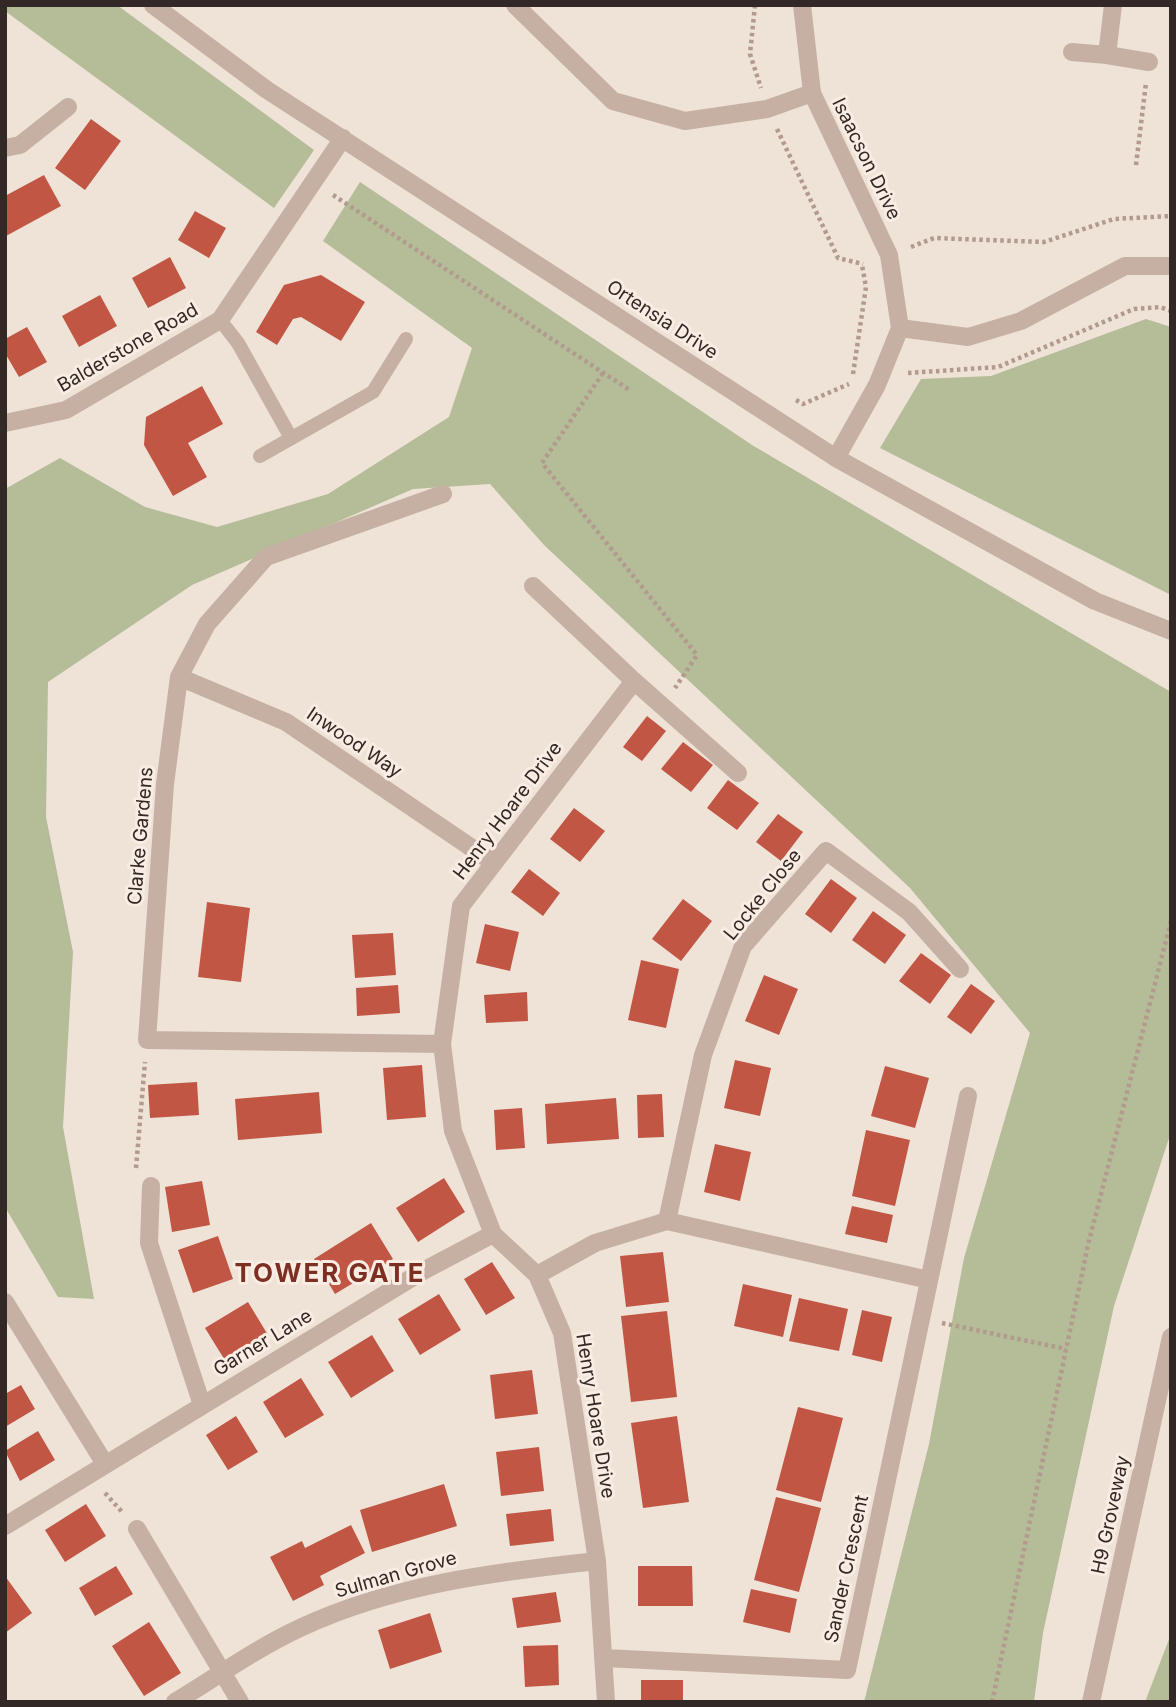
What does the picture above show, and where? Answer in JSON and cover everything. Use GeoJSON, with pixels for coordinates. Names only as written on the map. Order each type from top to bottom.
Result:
{"type":"FeatureCollection","features":[{"type":"Feature","properties":{"kind":"street","name":"Ortensia Drive"},"geometry":{"type":"LineString","coordinates":[[153,5],[267,90],[836,458],[1095,601],[1171,631]]}},
{"type":"Feature","properties":{"kind":"street"},"geometry":{"type":"LineString","coordinates":[[515,5],[613,101],[685,121],[767,109],[812,93]]}},
{"type":"Feature","properties":{"kind":"street","name":"Isaacson Drive"},"geometry":{"type":"LineString","coordinates":[[802,5],[812,93],[889,255],[900,328]]}},
{"type":"Feature","properties":{"kind":"street"},"geometry":{"type":"LineString","coordinates":[[1107,55],[1113,5]]}},
{"type":"Feature","properties":{"kind":"street"},"geometry":{"type":"LineString","coordinates":[[1072,52],[1149,62]]}},
{"type":"Feature","properties":{"kind":"street"},"geometry":{"type":"LineString","coordinates":[[5,148],[20,145],[68,107]]}},
{"type":"Feature","properties":{"kind":"street","name":"Balderstone Road"},"geometry":{"type":"LineString","coordinates":[[5,423],[66,410],[220,320],[343,138]]}},
{"type":"Feature","properties":{"kind":"street"},"geometry":{"type":"LineString","coordinates":[[836,458],[877,385],[900,328],[968,337],[1021,321],[1125,267],[1171,266]]}},
{"type":"Feature","properties":{"kind":"street","name":"Clarke Gardens"},"geometry":{"type":"LineString","coordinates":[[442,1044],[147,1040],[165,784],[178,677],[207,624],[265,557],[443,494]]}},
{"type":"Feature","properties":{"kind":"street"},"geometry":{"type":"LineString","coordinates":[[533,586],[662,707],[738,773]]}},
{"type":"Feature","properties":{"kind":"street","name":"Inwood Way"},"geometry":{"type":"LineString","coordinates":[[178,677],[286,722],[494,863]]}},
{"type":"Feature","properties":{"kind":"street","name":"Henry Hoare Drive"},"geometry":{"type":"LineString","coordinates":[[606,1702],[597,1561],[562,1333],[537,1275],[493,1234],[453,1131],[442,1044],[461,906],[634,681]]}},
{"type":"Feature","properties":{"kind":"street","name":"Locke Close"},"geometry":{"type":"LineString","coordinates":[[667,1221],[703,1055],[743,946],[826,852],[909,912],[960,969]]}},
{"type":"Feature","properties":{"kind":"street","name":"Sander Crescent"},"geometry":{"type":"LineString","coordinates":[[605,1658],[847,1670],[968,1096]]}},
{"type":"Feature","properties":{"kind":"street","name":"Garner Lane"},"geometry":{"type":"LineString","coordinates":[[151,1186],[149,1243],[202,1405]]}},
{"type":"Feature","properties":{"kind":"street"},"geometry":{"type":"LineString","coordinates":[[537,1275],[595,1243],[667,1221],[929,1280]]}},
{"type":"Feature","properties":{"kind":"street","name":"Garner Lane"},"geometry":{"type":"LineString","coordinates":[[5,1525],[423,1271],[493,1234]]}},
{"type":"Feature","properties":{"kind":"street"},"geometry":{"type":"LineString","coordinates":[[5,1301],[105,1464]]}},
{"type":"Feature","properties":{"kind":"street","name":"H9 Groveway"},"geometry":{"type":"LineString","coordinates":[[1091,1702],[1171,1337]]}},
{"type":"Feature","properties":{"kind":"street"},"geometry":{"type":"LineString","coordinates":[[137,1529],[240,1702]]}},
{"type":"Feature","properties":{"kind":"street","name":"Sulman Grove"},"geometry":{"type":"LineString","coordinates":[[175,1702],[300,1628],[404,1591],[468,1575],[597,1561]]}},
{"type":"Feature","properties":{"kind":"lane"},"geometry":{"type":"LineString","coordinates":[[220,320],[238,343],[291,438]]}},
{"type":"Feature","properties":{"kind":"lane"},"geometry":{"type":"LineString","coordinates":[[260,456],[373,393],[406,339]]}},
{"type":"Feature","properties":{"kind":"path"},"geometry":{"type":"LineString","coordinates":[[755,5],[750,54],[767,109],[838,258],[862,265],[934,238],[1044,242],[1114,219],[1171,216]]}},
{"type":"Feature","properties":{"kind":"path"},"geometry":{"type":"LineString","coordinates":[[1136,165],[1149,62]]}},
{"type":"Feature","properties":{"kind":"path"},"geometry":{"type":"LineString","coordinates":[[323,205],[331,194],[631,391]]}},
{"type":"Feature","properties":{"kind":"path"},"geometry":{"type":"LineString","coordinates":[[791,396],[803,404],[851,383],[866,287],[862,265]]}},
{"type":"Feature","properties":{"kind":"path"},"geometry":{"type":"LineString","coordinates":[[877,385],[910,372],[998,368],[1134,309],[1160,307],[1171,311]]}},
{"type":"Feature","properties":{"kind":"path"},"geometry":{"type":"LineString","coordinates":[[603,373],[542,463],[697,655],[662,707]]}},
{"type":"Feature","properties":{"kind":"path"},"geometry":{"type":"LineString","coordinates":[[992,1702],[1088,1245],[1171,921]]}},
{"type":"Feature","properties":{"kind":"path"},"geometry":{"type":"LineString","coordinates":[[921,1318],[1066,1349]]}},
{"type":"Feature","properties":{"kind":"path"},"geometry":{"type":"LineString","coordinates":[[88,1474],[137,1529]]}},
{"type":"Feature","properties":{"kind":"green space"},"geometry":{"type":"Polygon","coordinates":[[[5,5],[117,5],[314,150],[274,208],[5,11],[5,5]]]}},
{"type":"Feature","properties":{"kind":"green space"},"geometry":{"type":"Polygon","coordinates":[[[360,182],[752,445],[1171,692],[1171,1132],[1114,1306],[1043,1633],[1034,1702],[864,1702],[929,1444],[964,1258],[1030,1033],[910,888],[544,545],[490,484],[413,489],[192,585],[48,682],[46,817],[73,952],[63,1127],[94,1299],[58,1297],[5,1207],[5,489],[60,458],[145,507],[217,527],[328,494],[449,417],[472,348],[323,241],[360,182]]]}},
{"type":"Feature","properties":{"kind":"green space"},"geometry":{"type":"Polygon","coordinates":[[[1146,319],[1171,327],[1171,595],[880,448],[921,379],[991,376],[1146,319]]]}},
{"type":"Feature","properties":{"kind":"green space"},"geometry":{"type":"Polygon","coordinates":[[[1171,1634],[1171,1702],[1145,1702],[1171,1634]]]}},
{"type":"Feature","properties":{"kind":"building"},"geometry":{"type":"Polygon","coordinates":[[[91,119],[121,141],[85,190],[55,168],[91,119]]]}},
{"type":"Feature","properties":{"kind":"building"},"geometry":{"type":"Polygon","coordinates":[[[44,175],[61,206],[6,236],[5,196],[44,175]]]}},
{"type":"Feature","properties":{"kind":"building"},"geometry":{"type":"Polygon","coordinates":[[[195,211],[226,228],[209,258],[178,240],[195,211]]]}},
{"type":"Feature","properties":{"kind":"building"},"geometry":{"type":"Polygon","coordinates":[[[170,257],[186,288],[148,308],[132,278],[170,257]]]}},
{"type":"Feature","properties":{"kind":"building"},"geometry":{"type":"Polygon","coordinates":[[[321,275],[365,302],[341,341],[301,317],[293,319],[277,345],[256,332],[284,285],[321,275]]]}},
{"type":"Feature","properties":{"kind":"building"},"geometry":{"type":"Polygon","coordinates":[[[100,295],[117,326],[79,347],[62,316],[100,295]]]}},
{"type":"Feature","properties":{"kind":"building"},"geometry":{"type":"Polygon","coordinates":[[[27,327],[47,362],[19,377],[5,353],[5,339],[27,327]]]}},
{"type":"Feature","properties":{"kind":"building"},"geometry":{"type":"Polygon","coordinates":[[[202,386],[223,424],[188,443],[207,477],[173,496],[144,445],[146,417],[202,386]]]}},
{"type":"Feature","properties":{"kind":"building"},"geometry":{"type":"Polygon","coordinates":[[[647,716],[666,731],[642,761],[623,747],[647,716]]]}},
{"type":"Feature","properties":{"kind":"building"},"geometry":{"type":"Polygon","coordinates":[[[683,742],[713,765],[691,792],[661,769],[683,742]]]}},
{"type":"Feature","properties":{"kind":"building"},"geometry":{"type":"Polygon","coordinates":[[[728,780],[759,803],[737,830],[707,808],[728,780]]]}},
{"type":"Feature","properties":{"kind":"building"},"geometry":{"type":"Polygon","coordinates":[[[574,808],[605,831],[580,862],[550,839],[574,808]]]}},
{"type":"Feature","properties":{"kind":"building"},"geometry":{"type":"Polygon","coordinates":[[[778,814],[803,832],[781,861],[756,842],[778,814]]]}},
{"type":"Feature","properties":{"kind":"building"},"geometry":{"type":"Polygon","coordinates":[[[529,869],[560,893],[543,916],[511,892],[529,869]]]}},
{"type":"Feature","properties":{"kind":"building"},"geometry":{"type":"Polygon","coordinates":[[[831,879],[857,898],[831,933],[805,914],[831,879]]]}},
{"type":"Feature","properties":{"kind":"building"},"geometry":{"type":"Polygon","coordinates":[[[683,899],[712,921],[681,961],[652,939],[683,899]]]}},
{"type":"Feature","properties":{"kind":"building"},"geometry":{"type":"Polygon","coordinates":[[[207,902],[250,908],[241,982],[198,977],[207,902]]]}},
{"type":"Feature","properties":{"kind":"building"},"geometry":{"type":"Polygon","coordinates":[[[873,911],[906,935],[885,964],[852,940],[873,911]]]}},
{"type":"Feature","properties":{"kind":"building"},"geometry":{"type":"Polygon","coordinates":[[[485,924],[519,932],[510,971],[476,963],[485,924]]]}},
{"type":"Feature","properties":{"kind":"building"},"geometry":{"type":"Polygon","coordinates":[[[393,933],[396,975],[355,978],[352,935],[393,933]]]}},
{"type":"Feature","properties":{"kind":"building"},"geometry":{"type":"Polygon","coordinates":[[[921,953],[951,975],[930,1004],[899,981],[921,953]]]}},
{"type":"Feature","properties":{"kind":"building"},"geometry":{"type":"Polygon","coordinates":[[[641,960],[679,969],[666,1028],[628,1020],[641,960]]]}},
{"type":"Feature","properties":{"kind":"building"},"geometry":{"type":"Polygon","coordinates":[[[764,975],[798,989],[779,1035],[745,1021],[764,975]]]}},
{"type":"Feature","properties":{"kind":"building"},"geometry":{"type":"Polygon","coordinates":[[[971,984],[995,1001],[971,1034],[947,1017],[971,984]]]}},
{"type":"Feature","properties":{"kind":"building"},"geometry":{"type":"Polygon","coordinates":[[[398,985],[400,1013],[357,1016],[356,988],[398,985]]]}},
{"type":"Feature","properties":{"kind":"building"},"geometry":{"type":"Polygon","coordinates":[[[527,992],[528,1021],[486,1023],[484,995],[527,992]]]}},
{"type":"Feature","properties":{"kind":"building"},"geometry":{"type":"Polygon","coordinates":[[[735,1060],[771,1068],[760,1116],[724,1108],[735,1060]]]}},
{"type":"Feature","properties":{"kind":"building"},"geometry":{"type":"Polygon","coordinates":[[[422,1065],[426,1117],[387,1120],[383,1068],[422,1065]]]}},
{"type":"Feature","properties":{"kind":"building"},"geometry":{"type":"Polygon","coordinates":[[[885,1066],[929,1078],[915,1128],[871,1116],[885,1066]]]}},
{"type":"Feature","properties":{"kind":"building"},"geometry":{"type":"Polygon","coordinates":[[[197,1082],[199,1115],[150,1118],[148,1085],[197,1082]]]}},
{"type":"Feature","properties":{"kind":"building"},"geometry":{"type":"Polygon","coordinates":[[[319,1092],[322,1133],[238,1140],[235,1099],[319,1092]]]}},
{"type":"Feature","properties":{"kind":"building"},"geometry":{"type":"Polygon","coordinates":[[[662,1094],[664,1137],[638,1138],[637,1095],[662,1094]]]}},
{"type":"Feature","properties":{"kind":"building"},"geometry":{"type":"Polygon","coordinates":[[[616,1098],[619,1139],[547,1144],[545,1104],[616,1098]]]}},
{"type":"Feature","properties":{"kind":"building"},"geometry":{"type":"Polygon","coordinates":[[[522,1108],[525,1148],[496,1150],[494,1110],[522,1108]]]}},
{"type":"Feature","properties":{"kind":"building"},"geometry":{"type":"Polygon","coordinates":[[[866,1130],[910,1140],[895,1206],[852,1196],[866,1130]]]}},
{"type":"Feature","properties":{"kind":"building"},"geometry":{"type":"Polygon","coordinates":[[[715,1144],[751,1152],[740,1201],[704,1192],[715,1144]]]}},
{"type":"Feature","properties":{"kind":"building"},"geometry":{"type":"Polygon","coordinates":[[[444,1178],[465,1212],[418,1242],[396,1208],[444,1178]]]}},
{"type":"Feature","properties":{"kind":"building"},"geometry":{"type":"Polygon","coordinates":[[[202,1181],[210,1225],[172,1232],[165,1187],[202,1181]]]}},
{"type":"Feature","properties":{"kind":"building"},"geometry":{"type":"Polygon","coordinates":[[[852,1206],[893,1215],[887,1243],[845,1234],[852,1206]]]}},
{"type":"Feature","properties":{"kind":"building"},"geometry":{"type":"Polygon","coordinates":[[[371,1223],[393,1259],[335,1294],[314,1259],[371,1223]]]}},
{"type":"Feature","properties":{"kind":"building"},"geometry":{"type":"Polygon","coordinates":[[[218,1236],[233,1279],[193,1293],[178,1250],[218,1236]]]}},
{"type":"Feature","properties":{"kind":"building"},"geometry":{"type":"Polygon","coordinates":[[[663,1252],[669,1302],[626,1307],[620,1256],[663,1252]]]}},
{"type":"Feature","properties":{"kind":"building"},"geometry":{"type":"Polygon","coordinates":[[[492,1262],[515,1298],[486,1315],[464,1279],[492,1262]]]}},
{"type":"Feature","properties":{"kind":"building"},"geometry":{"type":"Polygon","coordinates":[[[743,1284],[792,1295],[783,1337],[734,1326],[743,1284]]]}},
{"type":"Feature","properties":{"kind":"building"},"geometry":{"type":"Polygon","coordinates":[[[439,1294],[461,1330],[420,1355],[398,1319],[439,1294]]]}},
{"type":"Feature","properties":{"kind":"building"},"geometry":{"type":"Polygon","coordinates":[[[799,1298],[848,1309],[839,1351],[789,1341],[799,1298]]]}},
{"type":"Feature","properties":{"kind":"building"},"geometry":{"type":"Polygon","coordinates":[[[248,1302],[268,1335],[226,1362],[205,1328],[248,1302]]]}},
{"type":"Feature","properties":{"kind":"building"},"geometry":{"type":"Polygon","coordinates":[[[862,1310],[892,1317],[882,1362],[852,1355],[862,1310]]]}},
{"type":"Feature","properties":{"kind":"building"},"geometry":{"type":"Polygon","coordinates":[[[667,1311],[677,1397],[631,1402],[621,1316],[667,1311]]]}},
{"type":"Feature","properties":{"kind":"building"},"geometry":{"type":"Polygon","coordinates":[[[372,1335],[394,1371],[351,1398],[328,1362],[372,1335]]]}},
{"type":"Feature","properties":{"kind":"building"},"geometry":{"type":"Polygon","coordinates":[[[532,1370],[538,1414],[495,1419],[490,1375],[532,1370]]]}},
{"type":"Feature","properties":{"kind":"building"},"geometry":{"type":"Polygon","coordinates":[[[301,1378],[324,1415],[285,1438],[263,1402],[301,1378]]]}},
{"type":"Feature","properties":{"kind":"building"},"geometry":{"type":"Polygon","coordinates":[[[21,1385],[35,1409],[5,1427],[5,1394],[21,1385]]]}},
{"type":"Feature","properties":{"kind":"building"},"geometry":{"type":"Polygon","coordinates":[[[798,1407],[843,1418],[821,1502],[776,1490],[798,1407]]]}},
{"type":"Feature","properties":{"kind":"building"},"geometry":{"type":"Polygon","coordinates":[[[236,1416],[258,1452],[228,1470],[206,1435],[236,1416]]]}},
{"type":"Feature","properties":{"kind":"building"},"geometry":{"type":"Polygon","coordinates":[[[677,1416],[689,1502],[643,1508],[631,1423],[677,1416]]]}},
{"type":"Feature","properties":{"kind":"building"},"geometry":{"type":"Polygon","coordinates":[[[38,1431],[55,1460],[20,1481],[5,1451],[38,1431]]]}},
{"type":"Feature","properties":{"kind":"building"},"geometry":{"type":"Polygon","coordinates":[[[539,1447],[544,1491],[501,1496],[496,1452],[539,1447]]]}},
{"type":"Feature","properties":{"kind":"building"},"geometry":{"type":"Polygon","coordinates":[[[444,1484],[457,1526],[372,1552],[360,1510],[444,1484]]]}},
{"type":"Feature","properties":{"kind":"building"},"geometry":{"type":"Polygon","coordinates":[[[776,1497],[821,1508],[799,1592],[754,1580],[776,1497]]]}},
{"type":"Feature","properties":{"kind":"building"},"geometry":{"type":"Polygon","coordinates":[[[86,1504],[106,1536],[65,1562],[45,1530],[86,1504]]]}},
{"type":"Feature","properties":{"kind":"building"},"geometry":{"type":"Polygon","coordinates":[[[551,1509],[554,1541],[510,1546],[506,1514],[551,1509]]]}},
{"type":"Feature","properties":{"kind":"building"},"geometry":{"type":"Polygon","coordinates":[[[351,1525],[365,1553],[320,1576],[324,1585],[293,1601],[270,1557],[302,1541],[305,1548],[351,1525]]]}},
{"type":"Feature","properties":{"kind":"building"},"geometry":{"type":"Polygon","coordinates":[[[116,1566],[133,1594],[95,1616],[79,1588],[116,1566]]]}},
{"type":"Feature","properties":{"kind":"building"},"geometry":{"type":"Polygon","coordinates":[[[638,1566],[692,1566],[693,1606],[638,1606],[638,1566]]]}},
{"type":"Feature","properties":{"kind":"building"},"geometry":{"type":"Polygon","coordinates":[[[5,1576],[32,1613],[5,1633],[5,1576]]]}},
{"type":"Feature","properties":{"kind":"building"},"geometry":{"type":"Polygon","coordinates":[[[751,1589],[797,1599],[790,1633],[743,1622],[751,1589]]]}},
{"type":"Feature","properties":{"kind":"building"},"geometry":{"type":"Polygon","coordinates":[[[556,1592],[561,1622],[517,1628],[512,1598],[556,1592]]]}},
{"type":"Feature","properties":{"kind":"building"},"geometry":{"type":"Polygon","coordinates":[[[430,1613],[442,1652],[390,1669],[378,1630],[430,1613]]]}},
{"type":"Feature","properties":{"kind":"building"},"geometry":{"type":"Polygon","coordinates":[[[149,1622],[181,1673],[144,1696],[112,1646],[149,1622]]]}},
{"type":"Feature","properties":{"kind":"building"},"geometry":{"type":"Polygon","coordinates":[[[558,1645],[559,1685],[525,1687],[523,1646],[558,1645]]]}},
{"type":"Feature","properties":{"kind":"building"},"geometry":{"type":"Polygon","coordinates":[[[641,1680],[683,1680],[683,1702],[641,1702],[641,1680]]]}},
{"type":"Feature","properties":{"kind":"district","name":"TOWER GATE"},"geometry":{"type":"Point","coordinates":[330,1274]}}]}
